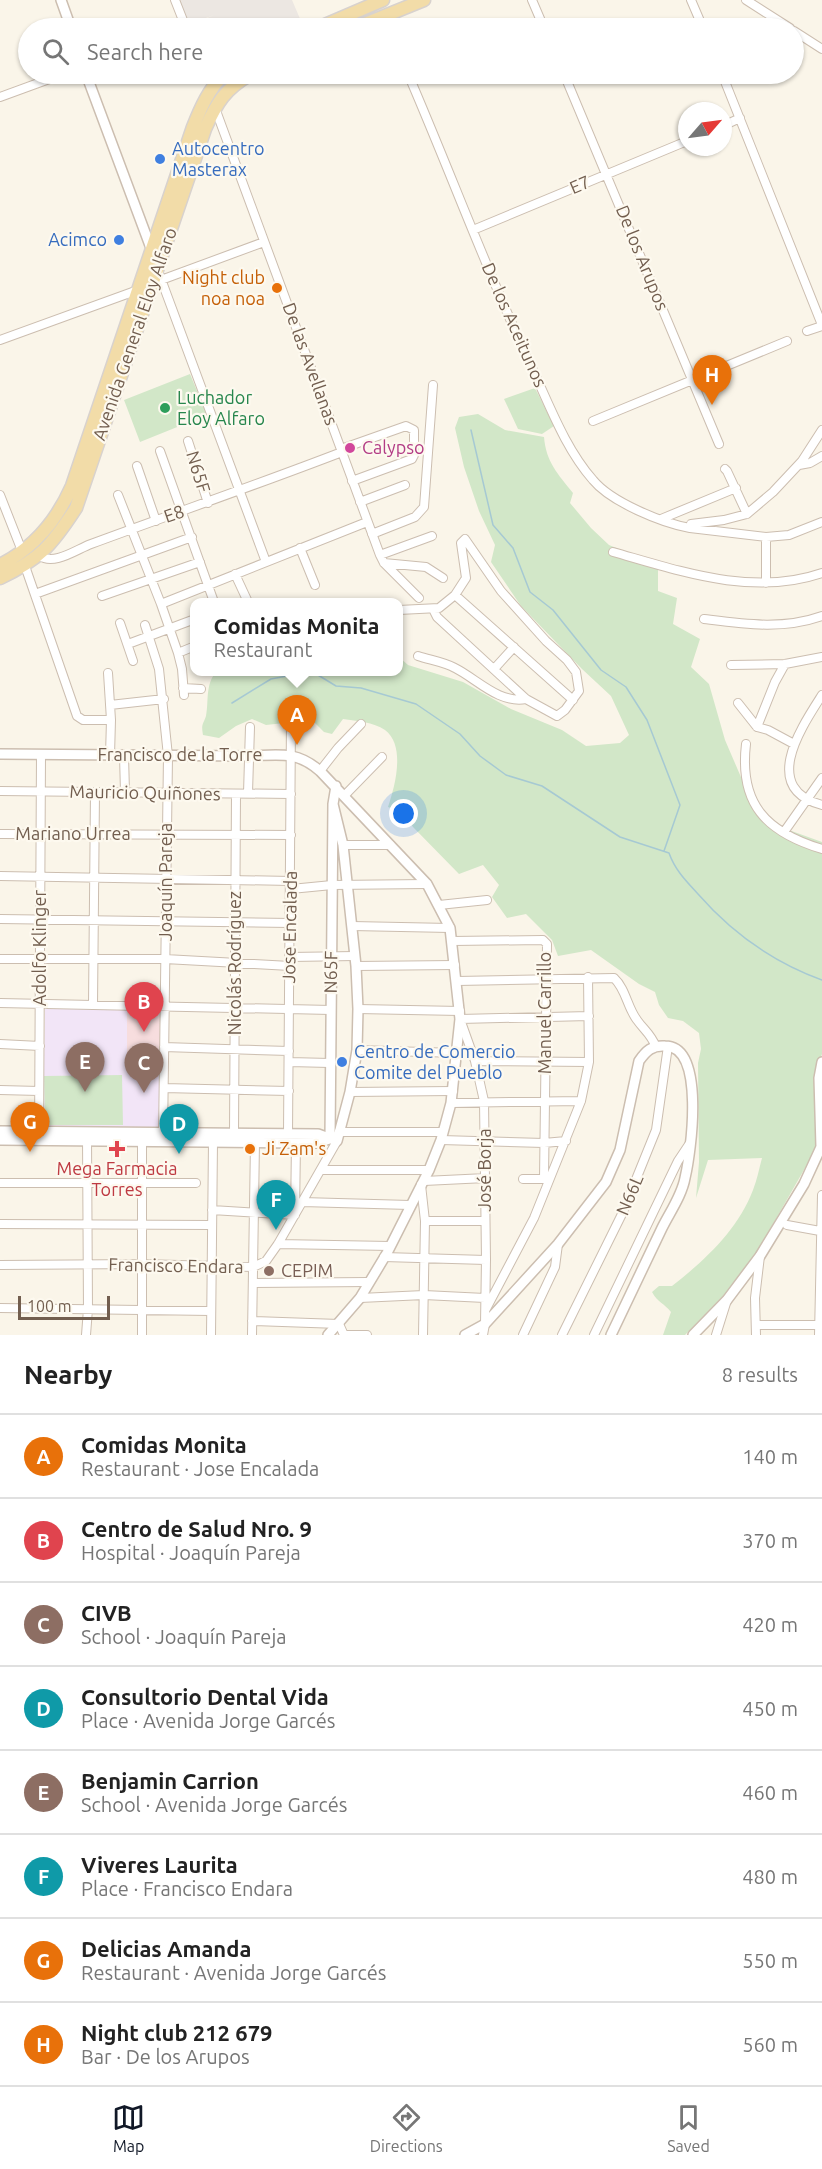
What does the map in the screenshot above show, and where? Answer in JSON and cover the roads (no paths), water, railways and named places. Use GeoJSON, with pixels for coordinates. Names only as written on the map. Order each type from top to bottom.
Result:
{"type":"FeatureCollection","features":[{"type":"Feature","properties":{"kind":"main road"},"geometry":{"type":"LineString","coordinates":[[340,18],[381,0]]}},
{"type":"Feature","properties":{"kind":"main road"},"geometry":{"type":"LineString","coordinates":[[378,18],[424,0]]}},
{"type":"Feature","properties":{"kind":"main road","name":"Avenida General Eloy Alfaro"},"geometry":{"type":"LineString","coordinates":[[0,578],[40,556],[63,529],[76,508],[205,129],[215,106],[227,90],[236,84]]}},
{"type":"Feature","properties":{"kind":"main road","name":"Avenida General Eloy Alfaro"},"geometry":{"type":"LineString","coordinates":[[0,565],[22,551],[46,529],[62,509],[72,486],[193,127],[213,86]]}},
{"type":"Feature","properties":{"kind":"street"},"geometry":{"type":"LineString","coordinates":[[61,0],[67,18]]}},
{"type":"Feature","properties":{"kind":"street"},"geometry":{"type":"LineString","coordinates":[[175,0],[180,18]]}},
{"type":"Feature","properties":{"kind":"street"},"geometry":{"type":"LineString","coordinates":[[532,0],[540,18]]}},
{"type":"Feature","properties":{"kind":"street"},"geometry":{"type":"LineString","coordinates":[[691,0],[699,18]]}},
{"type":"Feature","properties":{"kind":"street"},"geometry":{"type":"LineString","coordinates":[[746,0],[774,18]]}},
{"type":"Feature","properties":{"kind":"street"},"geometry":{"type":"LineString","coordinates":[[804,38],[822,49]]}},
{"type":"Feature","properties":{"kind":"street"},"geometry":{"type":"LineString","coordinates":[[0,98],[37,84]]}},
{"type":"Feature","properties":{"kind":"street"},"geometry":{"type":"LineString","coordinates":[[90,84],[266,562]]}},
{"type":"Feature","properties":{"kind":"street","name":"De los Aceitunos"},"geometry":{"type":"LineString","coordinates":[[412,84],[521,345],[564,438],[594,482],[621,503],[678,526],[766,537],[789,535],[822,522]]}},
{"type":"Feature","properties":{"kind":"street","name":"De los Arupos"},"geometry":{"type":"LineString","coordinates":[[568,84],[719,444]]}},
{"type":"Feature","properties":{"kind":"street"},"geometry":{"type":"LineString","coordinates":[[726,84],[822,326],[807,331]]}},
{"type":"Feature","properties":{"kind":"street","name":"De las Avellanas"},"geometry":{"type":"LineString","coordinates":[[215,106],[382,559]]}},
{"type":"Feature","properties":{"kind":"street"},"geometry":{"type":"LineString","coordinates":[[732,122],[740,118]]}},
{"type":"Feature","properties":{"kind":"street","name":"E7"},"geometry":{"type":"LineString","coordinates":[[473,230],[678,145]]}},
{"type":"Feature","properties":{"kind":"street"},"geometry":{"type":"LineString","coordinates":[[161,280],[264,242]]}},
{"type":"Feature","properties":{"kind":"street"},"geometry":{"type":"LineString","coordinates":[[0,340],[138,290]]}},
{"type":"Feature","properties":{"kind":"street"},"geometry":{"type":"LineString","coordinates":[[593,420],[787,341]]}},
{"type":"Feature","properties":{"kind":"street"},"geometry":{"type":"LineString","coordinates":[[372,534],[415,517],[424,507],[433,385]]}},
{"type":"Feature","properties":{"kind":"street","name":"E8"},"geometry":{"type":"LineString","coordinates":[[40,556],[44,559],[59,558],[130,530],[239,492],[406,426],[412,427],[415,439],[412,459],[352,481]]}},
{"type":"Feature","properties":{"kind":"street","name":"De los Aceitunos"},"geometry":{"type":"LineString","coordinates":[[678,526],[724,520],[747,514],[773,492],[799,465],[822,430]]}},
{"type":"Feature","properties":{"kind":"street","name":"N65F"},"geometry":{"type":"LineString","coordinates":[[188,441],[208,503]]}},
{"type":"Feature","properties":{"kind":"street"},"geometry":{"type":"LineString","coordinates":[[160,451],[212,598]]}},
{"type":"Feature","properties":{"kind":"street"},"geometry":{"type":"LineString","coordinates":[[799,465],[810,463],[821,454]]}},
{"type":"Feature","properties":{"kind":"street"},"geometry":{"type":"LineString","coordinates":[[137,466],[156,521]]}},
{"type":"Feature","properties":{"kind":"street"},"geometry":{"type":"LineString","coordinates":[[724,469],[728,471],[747,514]]}},
{"type":"Feature","properties":{"kind":"street"},"geometry":{"type":"LineString","coordinates":[[360,502],[405,485]]}},
{"type":"Feature","properties":{"kind":"street"},"geometry":{"type":"LineString","coordinates":[[661,519],[736,488]]}},
{"type":"Feature","properties":{"kind":"street"},"geometry":{"type":"LineString","coordinates":[[0,495],[22,551]]}},
{"type":"Feature","properties":{"kind":"street"},"geometry":{"type":"LineString","coordinates":[[118,495],[161,603],[178,653],[184,692],[201,689]]}},
{"type":"Feature","properties":{"kind":"street"},"geometry":{"type":"LineString","coordinates":[[161,603],[367,522]]}},
{"type":"Feature","properties":{"kind":"street"},"geometry":{"type":"LineString","coordinates":[[382,559],[432,536]]}},
{"type":"Feature","properties":{"kind":"street"},"geometry":{"type":"LineString","coordinates":[[35,594],[192,537]]}},
{"type":"Feature","properties":{"kind":"street"},"geometry":{"type":"LineString","coordinates":[[766,537],[766,583]]}},
{"type":"Feature","properties":{"kind":"street"},"geometry":{"type":"LineString","coordinates":[[403,610],[442,607],[455,595],[465,578],[461,543],[464,539],[467,540],[501,591],[546,641],[570,663],[576,672],[579,691],[565,711],[557,716],[526,699],[437,617],[433,609]]}},
{"type":"Feature","properties":{"kind":"street"},"geometry":{"type":"LineString","coordinates":[[300,548],[315,585]]}},
{"type":"Feature","properties":{"kind":"street"},"geometry":{"type":"LineString","coordinates":[[613,552],[673,571],[734,581],[766,583],[822,573]]}},
{"type":"Feature","properties":{"kind":"street"},"geometry":{"type":"LineString","coordinates":[[382,559],[426,567],[443,578]]}},
{"type":"Feature","properties":{"kind":"street"},"geometry":{"type":"LineString","coordinates":[[382,559],[419,598]]}},
{"type":"Feature","properties":{"kind":"street"},"geometry":{"type":"LineString","coordinates":[[102,596],[200,562]]}},
{"type":"Feature","properties":{"kind":"street"},"geometry":{"type":"LineString","coordinates":[[25,566],[77,716],[82,720],[111,720]]}},
{"type":"Feature","properties":{"kind":"street"},"geometry":{"type":"LineString","coordinates":[[235,574],[246,598]]}},
{"type":"Feature","properties":{"kind":"street"},"geometry":{"type":"LineString","coordinates":[[455,595],[573,700]]}},
{"type":"Feature","properties":{"kind":"street"},"geometry":{"type":"LineString","coordinates":[[704,619],[757,625],[794,624],[822,616]]}},
{"type":"Feature","properties":{"kind":"street"},"geometry":{"type":"LineString","coordinates":[[128,644],[190,620]]}},
{"type":"Feature","properties":{"kind":"street"},"geometry":{"type":"LineString","coordinates":[[120,624],[133,661]]}},
{"type":"Feature","properties":{"kind":"street","name":"Joaquín Pareja"},"geometry":{"type":"LineString","coordinates":[[145,625],[159,669],[164,699],[168,756],[163,1137]]}},
{"type":"Feature","properties":{"kind":"street"},"geometry":{"type":"LineString","coordinates":[[178,653],[190,648]]}},
{"type":"Feature","properties":{"kind":"street"},"geometry":{"type":"LineString","coordinates":[[494,669],[514,648]]}},
{"type":"Feature","properties":{"kind":"street"},"geometry":{"type":"LineString","coordinates":[[418,656],[454,668],[503,697],[516,701],[526,699]]}},
{"type":"Feature","properties":{"kind":"street"},"geometry":{"type":"LineString","coordinates":[[731,665],[785,664],[822,657]]}},
{"type":"Feature","properties":{"kind":"street"},"geometry":{"type":"LineString","coordinates":[[757,726],[785,664]]}},
{"type":"Feature","properties":{"kind":"street"},"geometry":{"type":"LineString","coordinates":[[108,673],[111,720],[110,755]]}},
{"type":"Feature","properties":{"kind":"street"},"geometry":{"type":"LineString","coordinates":[[822,695],[794,744],[789,763],[796,791],[808,800],[822,804]]}},
{"type":"Feature","properties":{"kind":"street"},"geometry":{"type":"LineString","coordinates":[[110,705],[164,699]]}},
{"type":"Feature","properties":{"kind":"street"},"geometry":{"type":"LineString","coordinates":[[738,703],[757,726],[794,744]]}},
{"type":"Feature","properties":{"kind":"street","name":"Jose Encalada"},"geometry":{"type":"LineString","coordinates":[[288,1134],[291,720]]}},
{"type":"Feature","properties":{"kind":"street"},"geometry":{"type":"LineString","coordinates":[[320,771],[361,724]]}},
{"type":"Feature","properties":{"kind":"street"},"geometry":{"type":"LineString","coordinates":[[248,793],[250,727]]}},
{"type":"Feature","properties":{"kind":"street"},"geometry":{"type":"LineString","coordinates":[[746,744],[745,772],[753,803],[758,812],[784,832],[822,849]]}},
{"type":"Feature","properties":{"kind":"street","name":"Francisco de la Torre"},"geometry":{"type":"LineString","coordinates":[[0,754],[248,756],[290,754]]}},
{"type":"Feature","properties":{"kind":"street"},"geometry":{"type":"LineString","coordinates":[[290,754],[308,762],[336,786],[427,884],[450,928],[460,1015],[452,1103],[429,1170],[360,1298],[328,1335]]}},
{"type":"Feature","properties":{"kind":"street","name":"Adolfo Klinger"},"geometry":{"type":"LineString","coordinates":[[39,1136],[41,755]]}},
{"type":"Feature","properties":{"kind":"street"},"geometry":{"type":"LineString","coordinates":[[124,756],[125,792]]}},
{"type":"Feature","properties":{"kind":"street"},"geometry":{"type":"LineString","coordinates":[[345,795],[382,757]]}},
{"type":"Feature","properties":{"kind":"street"},"geometry":{"type":"LineString","coordinates":[[784,832],[822,778]]}},
{"type":"Feature","properties":{"kind":"street"},"geometry":{"type":"LineString","coordinates":[[333,804],[336,786]]}},
{"type":"Feature","properties":{"kind":"street","name":"Mauricio Quiñones"},"geometry":{"type":"LineString","coordinates":[[0,790],[291,794]]}},
{"type":"Feature","properties":{"kind":"street"},"geometry":{"type":"LineString","coordinates":[[93,1005],[96,878],[95,792]]}},
{"type":"Feature","properties":{"kind":"street","name":"Nicolás Rodríguez"},"geometry":{"type":"LineString","coordinates":[[234,1133],[236,794]]}},
{"type":"Feature","properties":{"kind":"street","name":"N65F"},"geometry":{"type":"LineString","coordinates":[[333,804],[330,1063],[335,1137]]}},
{"type":"Feature","properties":{"kind":"street","name":"Francisco Endara"},"geometry":{"type":"LineString","coordinates":[[0,1265],[142,1264],[253,1267],[266,1261],[321,1170],[350,1092],[357,1050],[356,966],[343,844],[333,804]]}},
{"type":"Feature","properties":{"kind":"street","name":"Mariano Urrea"},"geometry":{"type":"LineString","coordinates":[[0,834],[291,835]]}},
{"type":"Feature","properties":{"kind":"street"},"geometry":{"type":"LineString","coordinates":[[343,844],[390,845]]}},
{"type":"Feature","properties":{"kind":"street"},"geometry":{"type":"LineString","coordinates":[[0,876],[236,880],[291,885],[427,884]]}},
{"type":"Feature","properties":{"kind":"street"},"geometry":{"type":"LineString","coordinates":[[439,905],[487,900]]}},
{"type":"Feature","properties":{"kind":"street"},"geometry":{"type":"LineString","coordinates":[[0,920],[291,923]]}},
{"type":"Feature","properties":{"kind":"street"},"geometry":{"type":"LineString","coordinates":[[352,926],[450,928]]}},
{"type":"Feature","properties":{"kind":"street","name":"Manuel Carrillo"},"geometry":{"type":"LineString","coordinates":[[452,941],[543,940],[548,948],[544,1143],[547,1179],[534,1218],[485,1311]]}},
{"type":"Feature","properties":{"kind":"street"},"geometry":{"type":"LineString","coordinates":[[0,959],[165,959],[235,964],[355,956]]}},
{"type":"Feature","properties":{"kind":"street"},"geometry":{"type":"LineString","coordinates":[[356,966],[455,965]]}},
{"type":"Feature","properties":{"kind":"street"},"geometry":{"type":"LineString","coordinates":[[457,981],[610,976],[617,981],[637,1021],[651,1035],[656,1047]]}},
{"type":"Feature","properties":{"kind":"street"},"geometry":{"type":"LineString","coordinates":[[523,1179],[547,1179],[566,1141],[581,1101],[589,1062],[588,977]]}},
{"type":"Feature","properties":{"kind":"street"},"geometry":{"type":"LineString","coordinates":[[0,1003],[331,1010]]}},
{"type":"Feature","properties":{"kind":"street"},"geometry":{"type":"LineString","coordinates":[[358,1009],[546,1018],[588,1016]]}},
{"type":"Feature","properties":{"kind":"street","name":"José Borja"},"geometry":{"type":"LineString","coordinates":[[460,1015],[475,1061],[484,1101],[485,1324]]}},
{"type":"Feature","properties":{"kind":"street"},"geometry":{"type":"LineString","coordinates":[[0,1044],[40,1046]]}},
{"type":"Feature","properties":{"kind":"street"},"geometry":{"type":"LineString","coordinates":[[465,1335],[485,1324],[558,1244],[606,1182],[620,1150],[639,1061],[646,1051],[668,1046],[680,1052],[688,1065],[693,1108],[685,1181],[611,1335]]}},
{"type":"Feature","properties":{"kind":"street","name":"N66L"},"geometry":{"type":"LineString","coordinates":[[562,1335],[622,1214],[656,1130],[668,1046]]}},
{"type":"Feature","properties":{"kind":"street"},"geometry":{"type":"LineString","coordinates":[[164,1047],[289,1051]]}},
{"type":"Feature","properties":{"kind":"street"},"geometry":{"type":"LineString","coordinates":[[357,1050],[457,1053]]}},
{"type":"Feature","properties":{"kind":"street"},"geometry":{"type":"LineString","coordinates":[[475,1061],[589,1062]]}},
{"type":"Feature","properties":{"kind":"street"},"geometry":{"type":"LineString","coordinates":[[289,1062],[330,1063]]}},
{"type":"Feature","properties":{"kind":"street"},"geometry":{"type":"LineString","coordinates":[[693,1335],[727,1300],[760,1256],[804,1184],[821,1148],[822,1062]]}},
{"type":"Feature","properties":{"kind":"street"},"geometry":{"type":"LineString","coordinates":[[164,1088],[289,1091]]}},
{"type":"Feature","properties":{"kind":"street"},"geometry":{"type":"LineString","coordinates":[[0,1090],[39,1091]]}},
{"type":"Feature","properties":{"kind":"street"},"geometry":{"type":"LineString","coordinates":[[350,1092],[453,1091]]}},
{"type":"Feature","properties":{"kind":"street"},"geometry":{"type":"LineString","coordinates":[[452,1103],[581,1101]]}},
{"type":"Feature","properties":{"kind":"street"},"geometry":{"type":"LineString","coordinates":[[0,1131],[39,1136],[87,1137],[163,1137],[234,1133],[318,1134],[335,1137],[442,1136],[485,1142],[566,1141]]}},
{"type":"Feature","properties":{"kind":"street"},"geometry":{"type":"LineString","coordinates":[[0,1140],[39,1136]]}},
{"type":"Feature","properties":{"kind":"street"},"geometry":{"type":"LineString","coordinates":[[87,1137],[142,1142],[163,1137],[213,1142],[316,1143],[335,1137]]}},
{"type":"Feature","properties":{"kind":"street"},"geometry":{"type":"LineString","coordinates":[[86,1335],[88,1309],[87,1137]]}},
{"type":"Feature","properties":{"kind":"street"},"geometry":{"type":"LineString","coordinates":[[142,1142],[142,1335]]}},
{"type":"Feature","properties":{"kind":"street"},"geometry":{"type":"LineString","coordinates":[[211,1335],[213,1142]]}},
{"type":"Feature","properties":{"kind":"street"},"geometry":{"type":"LineString","coordinates":[[594,1335],[678,1161],[691,1142]]}},
{"type":"Feature","properties":{"kind":"street"},"geometry":{"type":"LineString","coordinates":[[252,1335],[255,1143]]}},
{"type":"Feature","properties":{"kind":"street"},"geometry":{"type":"LineString","coordinates":[[212,1210],[295,1215],[296,1143]]}},
{"type":"Feature","properties":{"kind":"street"},"geometry":{"type":"LineString","coordinates":[[321,1170],[429,1170]]}},
{"type":"Feature","properties":{"kind":"street"},"geometry":{"type":"LineString","coordinates":[[422,1183],[486,1178]]}},
{"type":"Feature","properties":{"kind":"street"},"geometry":{"type":"LineString","coordinates":[[0,1183],[196,1183]]}},
{"type":"Feature","properties":{"kind":"street"},"geometry":{"type":"LineString","coordinates":[[422,1183],[426,1260],[423,1335]]}},
{"type":"Feature","properties":{"kind":"street"},"geometry":{"type":"LineString","coordinates":[[819,1335],[822,1195]]}},
{"type":"Feature","properties":{"kind":"street"},"geometry":{"type":"LineString","coordinates":[[302,1202],[410,1205]]}},
{"type":"Feature","properties":{"kind":"street"},"geometry":{"type":"LineString","coordinates":[[425,1221],[485,1221]]}},
{"type":"Feature","properties":{"kind":"street"},"geometry":{"type":"LineString","coordinates":[[0,1224],[211,1225]]}},
{"type":"Feature","properties":{"kind":"street"},"geometry":{"type":"LineString","coordinates":[[787,1225],[821,1237]]}},
{"type":"Feature","properties":{"kind":"street"},"geometry":{"type":"LineString","coordinates":[[278,1244],[390,1246]]}},
{"type":"Feature","properties":{"kind":"street"},"geometry":{"type":"LineString","coordinates":[[523,1335],[555,1267],[558,1244]]}},
{"type":"Feature","properties":{"kind":"street"},"geometry":{"type":"LineString","coordinates":[[756,1335],[755,1298],[760,1256]]}},
{"type":"Feature","properties":{"kind":"street"},"geometry":{"type":"LineString","coordinates":[[384,1257],[486,1260]]}},
{"type":"Feature","properties":{"kind":"street"},"geometry":{"type":"LineString","coordinates":[[253,1283],[368,1282]]}},
{"type":"Feature","properties":{"kind":"street"},"geometry":{"type":"LineString","coordinates":[[360,1298],[424,1295],[484,1298]]}},
{"type":"Feature","properties":{"kind":"street"},"geometry":{"type":"LineString","coordinates":[[716,1335],[727,1300]]}},
{"type":"Feature","properties":{"kind":"street"},"geometry":{"type":"LineString","coordinates":[[0,1308],[211,1311]]}},
{"type":"Feature","properties":{"kind":"street"},"geometry":{"type":"LineString","coordinates":[[252,1321],[339,1324]]}},
{"type":"Feature","properties":{"kind":"street"},"geometry":{"type":"LineString","coordinates":[[339,1324],[344,1335],[367,1335]]}},
{"type":"Feature","properties":{"kind":"street"},"geometry":{"type":"LineString","coordinates":[[483,1335],[485,1324]]}},
{"type":"Feature","properties":{"kind":"street"},"geometry":{"type":"LineString","coordinates":[[756,1325],[821,1325]]}},
{"type":"Feature","properties":{"kind":"waterway"},"geometry":{"type":"LineString","coordinates":[[471,430],[493,525],[513,548],[530,592],[553,610],[601,670],[626,687],[647,720],[680,805],[664,851]]}},
{"type":"Feature","properties":{"kind":"waterway"},"geometry":{"type":"LineString","coordinates":[[232,703],[271,679],[287,676]]}},
{"type":"Feature","properties":{"kind":"waterway"},"geometry":{"type":"LineString","coordinates":[[320,676],[336,686],[361,688],[416,704],[460,734],[480,756],[506,775],[542,786],[620,837],[669,853],[674,865],[685,880],[739,934],[786,965],[822,980]]}},
{"type":"Feature","properties":{"kind":"place","name":"Autocentro Masterax"},"geometry":{"type":"Point","coordinates":[160,159]}},
{"type":"Feature","properties":{"kind":"place","name":"Acimco"},"geometry":{"type":"Point","coordinates":[119,240]}},
{"type":"Feature","properties":{"kind":"place","name":"Night club noa noa"},"geometry":{"type":"Point","coordinates":[277,288]}},
{"type":"Feature","properties":{"kind":"place","name":"Night club 212 679"},"geometry":{"type":"Point","coordinates":[712,405]}},
{"type":"Feature","properties":{"kind":"place","name":"Luchador Eloy Alfaro"},"geometry":{"type":"Point","coordinates":[165,408]}},
{"type":"Feature","properties":{"kind":"place","name":"Calypso"},"geometry":{"type":"Point","coordinates":[350,448]}},
{"type":"Feature","properties":{"kind":"place","name":"Comidas Monita"},"geometry":{"type":"Point","coordinates":[297,745]}},
{"type":"Feature","properties":{"kind":"place","name":"Centro de Salud Nro. 9"},"geometry":{"type":"Point","coordinates":[144,1032]}},
{"type":"Feature","properties":{"kind":"place","name":"Centro de Comercio Comite del Pueblo"},"geometry":{"type":"Point","coordinates":[342,1062]}},
{"type":"Feature","properties":{"kind":"place","name":"Benjamin Carrion"},"geometry":{"type":"Point","coordinates":[85,1092]}},
{"type":"Feature","properties":{"kind":"place","name":"CIVB"},"geometry":{"type":"Point","coordinates":[144,1093]}},
{"type":"Feature","properties":{"kind":"place","name":"Mega Farmacia Torres"},"geometry":{"type":"Point","coordinates":[117,1149]}},
{"type":"Feature","properties":{"kind":"place","name":"Ji Zam's"},"geometry":{"type":"Point","coordinates":[250,1149]}},
{"type":"Feature","properties":{"kind":"place","name":"Delicias Amanda"},"geometry":{"type":"Point","coordinates":[30,1152]}},
{"type":"Feature","properties":{"kind":"place","name":"Consultorio Dental Vida"},"geometry":{"type":"Point","coordinates":[179,1154]}},
{"type":"Feature","properties":{"kind":"place","name":"Viveres Laurita"},"geometry":{"type":"Point","coordinates":[276,1230]}},
{"type":"Feature","properties":{"kind":"place","name":"CEPIM"},"geometry":{"type":"Point","coordinates":[269,1271]}}]}
